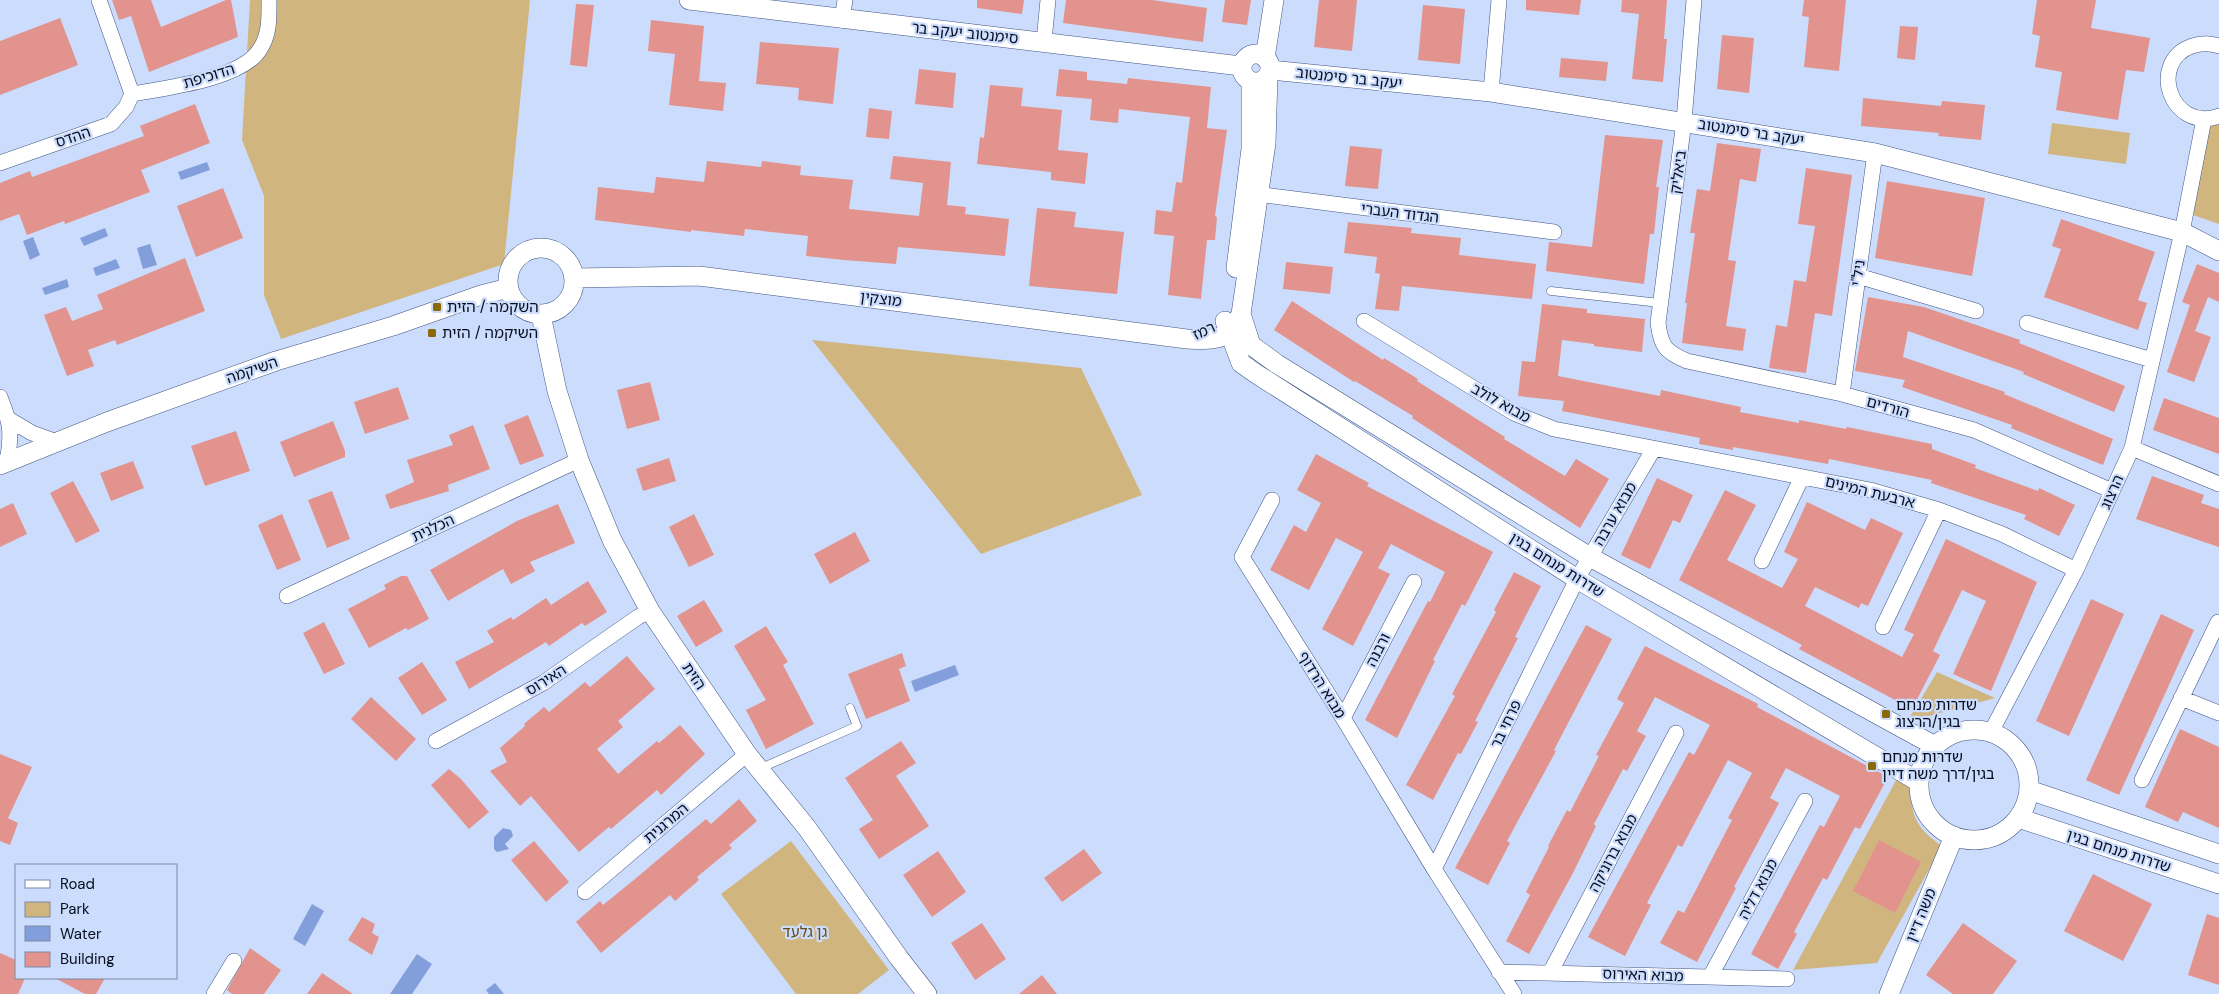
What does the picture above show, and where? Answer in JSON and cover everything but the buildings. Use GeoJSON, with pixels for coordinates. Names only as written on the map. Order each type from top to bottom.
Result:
{"type":"FeatureCollection","features":[{"type":"Feature","properties":{"kind":"street"},"geometry":{"type":"LineString","coordinates":[[99,0],[132,94]]}},
{"type":"Feature","properties":{"kind":"street","name":"הדוכיפת"},"geometry":{"type":"LineString","coordinates":[[132,94],[203,80],[244,65],[260,50],[269,28],[269,0]]}},
{"type":"Feature","properties":{"kind":"street","name":"סימנטוב יעקב בר"},"geometry":{"type":"LineString","coordinates":[[689,0],[842,20],[1044,41],[1241,66]]}},
{"type":"Feature","properties":{"kind":"street"},"geometry":{"type":"LineString","coordinates":[[842,20],[845,0]]}},
{"type":"Feature","properties":{"kind":"street"},"geometry":{"type":"LineString","coordinates":[[1044,41],[1048,0]]}},
{"type":"Feature","properties":{"kind":"street","name":"רמז"},"geometry":{"type":"LineString","coordinates":[[1187,339],[1232,322],[1229,310],[1238,254],[1252,193],[1251,149],[1274,0]]}},
{"type":"Feature","properties":{"kind":"street"},"geometry":{"type":"LineString","coordinates":[[1491,92],[1500,0]]}},
{"type":"Feature","properties":{"kind":"street","name":"ביאליק"},"geometry":{"type":"LineString","coordinates":[[1660,343],[1658,323],[1660,302],[1684,122],[1694,0]]}},
{"type":"Feature","properties":{"kind":"street"},"geometry":{"type":"LineString","coordinates":[[2212,117],[2191,116],[2180,109],[2172,99],[2168,81],[2172,62],[2187,48],[2199,44],[2219,46]]}},
{"type":"Feature","properties":{"kind":"street","name":"יעקב בר סימנטוב"},"geometry":{"type":"LineString","coordinates":[[1241,66],[1249,56],[1257,54],[1264,71],[1491,92],[1875,153],[2182,232],[2219,251]]}},
{"type":"Feature","properties":{"kind":"street"},"geometry":{"type":"LineString","coordinates":[[1241,66],[1244,78],[1264,71]]}},
{"type":"Feature","properties":{"kind":"street","name":"ההדס"},"geometry":{"type":"LineString","coordinates":[[0,163],[111,124],[126,107],[132,94]]}},
{"type":"Feature","properties":{"kind":"street","name":"הרצוג"},"geometry":{"type":"LineString","coordinates":[[1990,732],[2076,570],[2132,448],[2182,232],[2212,117]]}},
{"type":"Feature","properties":{"kind":"street","name":"ניל\"י"},"geometry":{"type":"LineString","coordinates":[[1842,394],[1875,153]]}},
{"type":"Feature","properties":{"kind":"street","name":"הגדוד העברי"},"geometry":{"type":"LineString","coordinates":[[1252,193],[1554,232]]}},
{"type":"Feature","properties":{"kind":"street"},"geometry":{"type":"LineString","coordinates":[[534,248],[554,251],[564,258],[572,269],[574,278],[573,289],[567,303],[556,312],[541,315],[526,312],[516,304],[508,288],[508,280],[513,264],[527,251],[534,248]]}},
{"type":"Feature","properties":{"kind":"street","name":"מוצקין"},"geometry":{"type":"LineString","coordinates":[[574,278],[699,276],[1187,339]]}},
{"type":"Feature","properties":{"kind":"street"},"geometry":{"type":"LineString","coordinates":[[1858,276],[1976,311]]}},
{"type":"Feature","properties":{"kind":"street","name":"השיקמה"},"geometry":{"type":"LineString","coordinates":[[4,464],[57,442],[276,361],[393,326],[481,295],[508,288]]}},
{"type":"Feature","properties":{"kind":"street","name":"הזית"},"geometry":{"type":"LineString","coordinates":[[541,315],[557,390],[579,460],[612,540],[650,611],[747,754],[807,828],[899,958],[927,994]]}},
{"type":"Feature","properties":{"kind":"street","name":"מבוא לולב"},"geometry":{"type":"LineString","coordinates":[[1364,321],[1514,413],[1554,429],[1653,450]]}},
{"type":"Feature","properties":{"kind":"street","name":"שדרות מנחם בגין"},"geometry":{"type":"LineString","coordinates":[[1232,322],[1260,352],[1590,557],[1936,746]]}},
{"type":"Feature","properties":{"kind":"street","name":"שדרות מנחם בגין"},"geometry":{"type":"LineString","coordinates":[[1232,322],[1241,363],[1255,373],[1577,579],[1919,782]]}},
{"type":"Feature","properties":{"kind":"street"},"geometry":{"type":"LineString","coordinates":[[2027,323],[2152,360]]}},
{"type":"Feature","properties":{"kind":"street","name":"הורדים"},"geometry":{"type":"LineString","coordinates":[[1660,343],[1673,355],[1687,361],[1842,394],[1974,430],[2112,491]]}},
{"type":"Feature","properties":{"kind":"street"},"geometry":{"type":"LineString","coordinates":[[0,397],[10,420],[11,437],[4,464]]}},
{"type":"Feature","properties":{"kind":"street"},"geometry":{"type":"LineString","coordinates":[[10,420],[32,433],[57,442]]}},
{"type":"Feature","properties":{"kind":"street"},"geometry":{"type":"LineString","coordinates":[[2132,448],[2219,484]]}},
{"type":"Feature","properties":{"kind":"street","name":"ארבעת המינים"},"geometry":{"type":"LineString","coordinates":[[1653,450],[1870,490],[1939,510],[2002,534],[2076,570]]}},
{"type":"Feature","properties":{"kind":"street","name":"מבוא ערבה"},"geometry":{"type":"LineString","coordinates":[[1577,579],[1653,450]]}},
{"type":"Feature","properties":{"kind":"street","name":"הכלנית"},"geometry":{"type":"LineString","coordinates":[[287,596],[579,460]]}},
{"type":"Feature","properties":{"kind":"street"},"geometry":{"type":"LineString","coordinates":[[1762,561],[1802,477]]}},
{"type":"Feature","properties":{"kind":"street","name":"מבוא הרדוף"},"geometry":{"type":"LineString","coordinates":[[1272,500],[1242,557],[1343,718],[1434,869],[1514,994]]}},
{"type":"Feature","properties":{"kind":"street"},"geometry":{"type":"LineString","coordinates":[[1883,627],[1939,510]]}},
{"type":"Feature","properties":{"kind":"street","name":"פרחי בר"},"geometry":{"type":"LineString","coordinates":[[1434,869],[1577,579]]}},
{"type":"Feature","properties":{"kind":"street","name":"ורבנה"},"geometry":{"type":"LineString","coordinates":[[1343,718],[1414,582]]}},
{"type":"Feature","properties":{"kind":"street","name":"האירוס"},"geometry":{"type":"LineString","coordinates":[[436,741],[543,684],[638,617],[650,611]]}},
{"type":"Feature","properties":{"kind":"street"},"geometry":{"type":"LineString","coordinates":[[2142,780],[2218,622]]}},
{"type":"Feature","properties":{"kind":"street"},"geometry":{"type":"LineString","coordinates":[[2181,698],[2219,713]]}},
{"type":"Feature","properties":{"kind":"street"},"geometry":{"type":"LineString","coordinates":[[1976,730],[1990,732],[2007,741],[2020,754],[2027,772],[2029,790],[2026,805],[2008,829],[1994,837],[1980,840],[1965,840],[1938,827],[1928,815],[1921,802],[1919,782],[1921,772],[1926,758],[1947,737],[1961,731],[1976,730]]}},
{"type":"Feature","properties":{"kind":"street","name":"מבוא ברוניקה"},"geometry":{"type":"LineString","coordinates":[[1550,973],[1676,733]]}},
{"type":"Feature","properties":{"kind":"street","name":"המרגנית"},"geometry":{"type":"LineString","coordinates":[[584,892],[747,754]]}},
{"type":"Feature","properties":{"kind":"street","name":"שדרות מנחם בגין"},"geometry":{"type":"LineString","coordinates":[[2029,790],[2219,854]]}},
{"type":"Feature","properties":{"kind":"street","name":"מבוא דליה"},"geometry":{"type":"LineString","coordinates":[[1710,977],[1805,801]]}},
{"type":"Feature","properties":{"kind":"street","name":"שדרות מנחם בגין"},"geometry":{"type":"LineString","coordinates":[[2018,818],[2219,884]]}},
{"type":"Feature","properties":{"kind":"street","name":"משה דיין"},"geometry":{"type":"LineString","coordinates":[[1889,994],[1954,836]]}},
{"type":"Feature","properties":{"kind":"street"},"geometry":{"type":"LineString","coordinates":[[214,994],[234,961]]}},
{"type":"Feature","properties":{"kind":"street","name":"מבוא האירוס"},"geometry":{"type":"LineString","coordinates":[[1499,972],[1786,979]]}},
{"type":"Feature","properties":{"kind":"lane"},"geometry":{"type":"LineString","coordinates":[[1551,291],[1660,302]]}},
{"type":"Feature","properties":{"kind":"lane"},"geometry":{"type":"LineString","coordinates":[[759,769],[857,726],[850,708]]}},
{"type":"Feature","properties":{"kind":"green space"},"geometry":{"type":"Polygon","coordinates":[[[250,0],[530,0],[504,264],[281,339],[264,295],[264,196],[242,140],[250,0]]]}},
{"type":"Feature","properties":{"kind":"green space"},"geometry":{"type":"Polygon","coordinates":[[[2219,120],[2219,224],[2193,215],[2210,123],[2219,120]]]}},
{"type":"Feature","properties":{"kind":"green space"},"geometry":{"type":"Polygon","coordinates":[[[2052,123],[2130,133],[2126,164],[2048,154],[2052,123]]]}},
{"type":"Feature","properties":{"kind":"green space"},"geometry":{"type":"Polygon","coordinates":[[[812,340],[1081,368],[1142,495],[981,554],[812,340]]]}},
{"type":"Feature","properties":{"kind":"green space"},"geometry":{"type":"Polygon","coordinates":[[[1937,672],[1995,698],[1907,722],[1937,672]]]}},
{"type":"Feature","properties":{"kind":"green space"},"geometry":{"type":"Polygon","coordinates":[[[1900,773],[1912,779],[1911,801],[1915,818],[1919,825],[1942,846],[1877,963],[1793,970],[1900,773]]]}},
{"type":"Feature","properties":{"kind":"green space","name":"גן גלעד"},"geometry":{"type":"Polygon","coordinates":[[[791,841],[889,970],[858,994],[796,994],[721,894],[791,841]]]}},
{"type":"Feature","properties":{"kind":"water"},"geometry":{"type":"Polygon","coordinates":[[[207,162],[210,170],[181,180],[178,172],[207,162]]]}},
{"type":"Feature","properties":{"kind":"water"},"geometry":{"type":"Polygon","coordinates":[[[105,228],[108,236],[84,246],[80,238],[105,228]]]}},
{"type":"Feature","properties":{"kind":"water"},"geometry":{"type":"Polygon","coordinates":[[[33,237],[40,255],[30,260],[23,241],[33,237]]]}},
{"type":"Feature","properties":{"kind":"water"},"geometry":{"type":"Polygon","coordinates":[[[150,244],[157,265],[143,269],[137,248],[150,244]]]}},
{"type":"Feature","properties":{"kind":"water"},"geometry":{"type":"Polygon","coordinates":[[[116,259],[120,268],[96,276],[93,268],[116,259]]]}},
{"type":"Feature","properties":{"kind":"water"},"geometry":{"type":"Polygon","coordinates":[[[67,279],[69,287],[45,295],[42,288],[67,279]]]}},
{"type":"Feature","properties":{"kind":"water"},"geometry":{"type":"Polygon","coordinates":[[[955,665],[959,675],[915,692],[911,681],[955,665]]]}},
{"type":"Feature","properties":{"kind":"water"},"geometry":{"type":"Polygon","coordinates":[[[503,828],[511,830],[513,836],[505,844],[509,849],[497,852],[494,849],[494,837],[503,828]]]}},
{"type":"Feature","properties":{"kind":"water"},"geometry":{"type":"Polygon","coordinates":[[[312,904],[324,911],[305,946],[293,939],[312,904]]]}},
{"type":"Feature","properties":{"kind":"water"},"geometry":{"type":"Polygon","coordinates":[[[417,954],[432,964],[412,994],[390,994],[417,954]]]}},
{"type":"Feature","properties":{"kind":"water"},"geometry":{"type":"Polygon","coordinates":[[[495,983],[504,994],[489,994],[486,990],[495,983]]]}},
{"type":"Feature","properties":{"kind":"place","name":"השקמה / הזית"},"geometry":{"type":"Point","coordinates":[437,307]}},
{"type":"Feature","properties":{"kind":"place","name":"השיקמה / הזית"},"geometry":{"type":"Point","coordinates":[432,333]}},
{"type":"Feature","properties":{"kind":"place","name":"שדרות מנחם בגין/הרצוג"},"geometry":{"type":"Point","coordinates":[1886,714]}},
{"type":"Feature","properties":{"kind":"place","name":"שדרות מנחם בגין/דרך משה דיין"},"geometry":{"type":"Point","coordinates":[1872,766]}}]}
